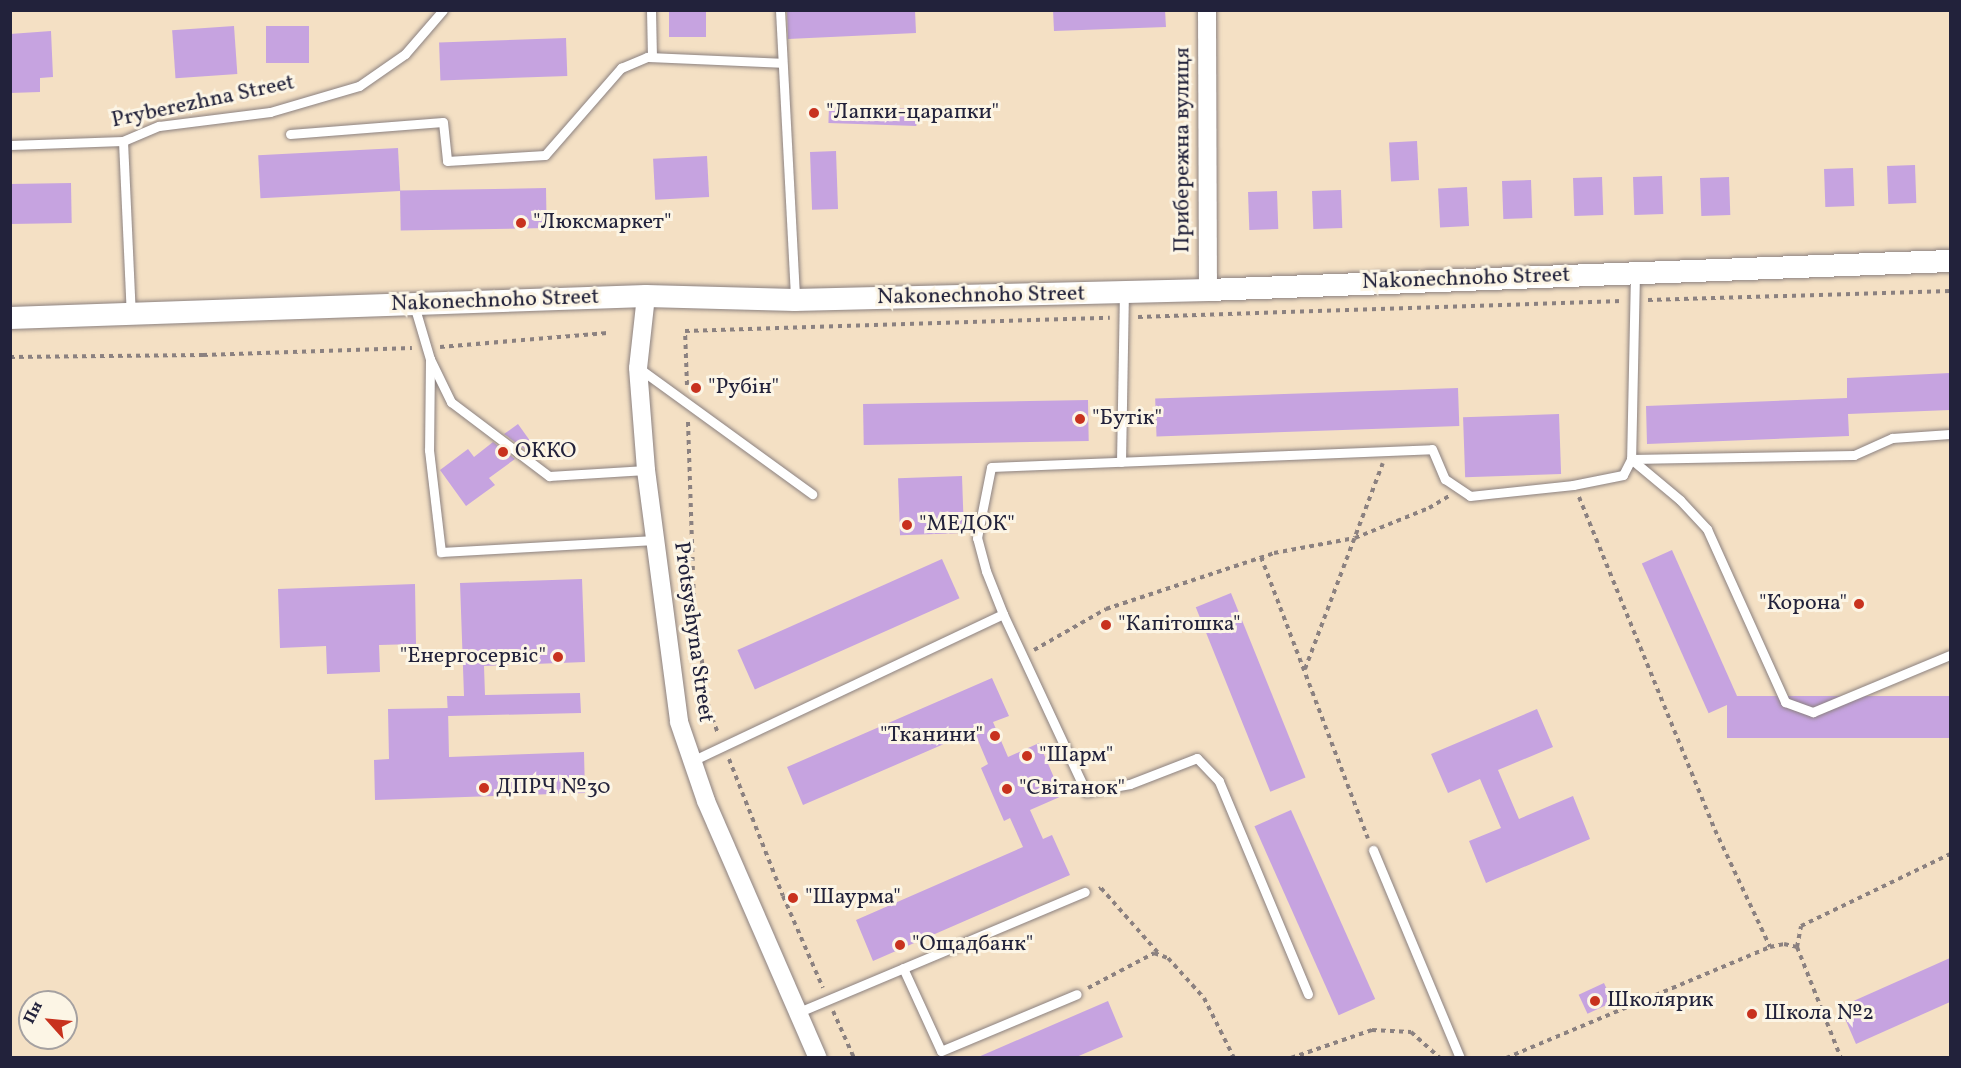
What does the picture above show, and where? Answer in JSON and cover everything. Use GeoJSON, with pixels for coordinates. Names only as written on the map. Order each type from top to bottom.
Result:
{"type":"FeatureCollection","features":[{"type":"Feature","properties":{"kind":"street","name":"Прибережна вулиця"},"geometry":{"type":"LineString","coordinates":[[1207,10],[1208,290]]}},
{"type":"Feature","properties":{"kind":"street","name":"Nakonechnoho Street"},"geometry":{"type":"LineString","coordinates":[[10,318],[646,296],[795,300],[1208,290],[1950,261]]}},
{"type":"Feature","properties":{"kind":"street","name":"Protsyshyna Street"},"geometry":{"type":"LineString","coordinates":[[646,296],[638,368],[646,470],[679,722],[706,801],[818,1058]]}},
{"type":"Feature","properties":{"kind":"lane","name":"Pryberezhna Street"},"geometry":{"type":"LineString","coordinates":[[10,146],[123,141],[159,126],[270,112],[359,86],[405,54],[443,10]]}},
{"type":"Feature","properties":{"kind":"lane"},"geometry":{"type":"LineString","coordinates":[[651,10],[652,57]]}},
{"type":"Feature","properties":{"kind":"lane"},"geometry":{"type":"LineString","coordinates":[[780,10],[795,300]]}},
{"type":"Feature","properties":{"kind":"lane"},"geometry":{"type":"LineString","coordinates":[[290,134],[443,122],[447,161],[545,155],[621,68],[652,57],[782,63]]}},
{"type":"Feature","properties":{"kind":"lane"},"geometry":{"type":"LineString","coordinates":[[123,141],[131,314]]}},
{"type":"Feature","properties":{"kind":"lane"},"geometry":{"type":"LineString","coordinates":[[1308,994],[1220,781],[1197,758],[1130,784],[1086,792],[1003,614],[986,571],[977,538],[992,467],[1432,449],[1445,479],[1470,496],[1574,485],[1623,475],[1631,459],[1635,273]]}},
{"type":"Feature","properties":{"kind":"lane"},"geometry":{"type":"LineString","coordinates":[[1120,462],[1124,292]]}},
{"type":"Feature","properties":{"kind":"lane"},"geometry":{"type":"LineString","coordinates":[[413,303],[430,359],[451,402],[549,476],[646,470]]}},
{"type":"Feature","properties":{"kind":"lane"},"geometry":{"type":"LineString","coordinates":[[430,359],[429,450],[441,552],[656,540]]}},
{"type":"Feature","properties":{"kind":"lane"},"geometry":{"type":"LineString","coordinates":[[638,368],[812,494]]}},
{"type":"Feature","properties":{"kind":"lane"},"geometry":{"type":"LineString","coordinates":[[1631,459],[1854,454],[1892,438],[1950,434]]}},
{"type":"Feature","properties":{"kind":"lane"},"geometry":{"type":"LineString","coordinates":[[1631,459],[1680,500],[1707,529],[1785,702],[1813,712],[1950,655]]}},
{"type":"Feature","properties":{"kind":"lane"},"geometry":{"type":"LineString","coordinates":[[692,761],[1003,614]]}},
{"type":"Feature","properties":{"kind":"lane"},"geometry":{"type":"LineString","coordinates":[[1372,850],[1460,1058]]}},
{"type":"Feature","properties":{"kind":"lane"},"geometry":{"type":"LineString","coordinates":[[799,1011],[1085,892]]}},
{"type":"Feature","properties":{"kind":"lane"},"geometry":{"type":"LineString","coordinates":[[903,968],[941,1051],[1077,994]]}},
{"type":"Feature","properties":{"kind":"path"},"geometry":{"type":"LineString","coordinates":[[10,357],[203,355],[426,348],[607,333]]}},
{"type":"Feature","properties":{"kind":"path"},"geometry":{"type":"LineString","coordinates":[[1304,670],[1388,451]]}},
{"type":"Feature","properties":{"kind":"path"},"geometry":{"type":"LineString","coordinates":[[1574,485],[1715,830],[1770,946]]}},
{"type":"Feature","properties":{"kind":"path"},"geometry":{"type":"LineString","coordinates":[[1023,657],[1106,609],[1261,557],[1355,538],[1429,508],[1460,489]]}},
{"type":"Feature","properties":{"kind":"path"},"geometry":{"type":"LineString","coordinates":[[1261,557],[1372,850]]}},
{"type":"Feature","properties":{"kind":"path"},"geometry":{"type":"LineString","coordinates":[[1841,1058],[1797,947],[1801,926],[1950,854]]}},
{"type":"Feature","properties":{"kind":"path"},"geometry":{"type":"LineString","coordinates":[[1085,892],[1101,888],[1161,955]]}},
{"type":"Feature","properties":{"kind":"path"},"geometry":{"type":"LineString","coordinates":[[1506,1058],[1770,946],[1784,944],[1797,947]]}},
{"type":"Feature","properties":{"kind":"path"},"geometry":{"type":"LineString","coordinates":[[1077,994],[1154,953],[1161,955],[1168,958],[1204,998],[1234,1058]]}},
{"type":"Feature","properties":{"kind":"path"},"geometry":{"type":"LineString","coordinates":[[1292,1058],[1372,1030],[1412,1032],[1440,1058]]}},
{"type":"Feature","properties":{"kind":"building"},"geometry":{"type":"Polygon","coordinates":[[[669,10],[706,10],[706,37],[669,37],[669,10]]]}},
{"type":"Feature","properties":{"kind":"building"},"geometry":{"type":"Polygon","coordinates":[[[787,10],[915,10],[916,33],[788,39],[787,10]]]}},
{"type":"Feature","properties":{"kind":"building"},"geometry":{"type":"Polygon","coordinates":[[[1053,10],[1165,10],[1166,27],[1054,31],[1053,10]]]}},
{"type":"Feature","properties":{"kind":"building"},"geometry":{"type":"Polygon","coordinates":[[[234,26],[237,74],[175,78],[172,30],[234,26]]]}},
{"type":"Feature","properties":{"kind":"building"},"geometry":{"type":"Polygon","coordinates":[[[266,26],[309,26],[309,63],[266,63],[266,26]]]}},
{"type":"Feature","properties":{"kind":"building"},"geometry":{"type":"Polygon","coordinates":[[[51,31],[53,77],[40,78],[40,92],[10,93],[10,34],[51,31]]]}},
{"type":"Feature","properties":{"kind":"building"},"geometry":{"type":"Polygon","coordinates":[[[566,38],[567,76],[440,80],[439,42],[566,38]]]}},
{"type":"Feature","properties":{"kind":"building"},"geometry":{"type":"Polygon","coordinates":[[[829,106],[917,109],[916,126],[828,123],[829,106]]]}},
{"type":"Feature","properties":{"kind":"building"},"geometry":{"type":"Polygon","coordinates":[[[1417,141],[1419,180],[1391,181],[1389,142],[1417,141]]]}},
{"type":"Feature","properties":{"kind":"building"},"geometry":{"type":"Polygon","coordinates":[[[398,148],[400,191],[260,198],[258,155],[398,148]]]}},
{"type":"Feature","properties":{"kind":"building"},"geometry":{"type":"Polygon","coordinates":[[[836,151],[838,209],[812,210],[810,152],[836,151]]]}},
{"type":"Feature","properties":{"kind":"building"},"geometry":{"type":"Polygon","coordinates":[[[707,156],[709,197],[655,200],[653,159],[707,156]]]}},
{"type":"Feature","properties":{"kind":"building"},"geometry":{"type":"Polygon","coordinates":[[[1915,165],[1916,203],[1888,204],[1887,166],[1915,165]]]}},
{"type":"Feature","properties":{"kind":"building"},"geometry":{"type":"Polygon","coordinates":[[[1853,168],[1854,206],[1825,207],[1824,169],[1853,168]]]}},
{"type":"Feature","properties":{"kind":"building"},"geometry":{"type":"Polygon","coordinates":[[[1662,176],[1663,214],[1634,215],[1633,177],[1662,176]]]}},
{"type":"Feature","properties":{"kind":"building"},"geometry":{"type":"Polygon","coordinates":[[[1602,177],[1603,215],[1574,216],[1573,178],[1602,177]]]}},
{"type":"Feature","properties":{"kind":"building"},"geometry":{"type":"Polygon","coordinates":[[[1729,177],[1730,215],[1701,216],[1700,178],[1729,177]]]}},
{"type":"Feature","properties":{"kind":"building"},"geometry":{"type":"Polygon","coordinates":[[[1531,180],[1532,218],[1503,219],[1502,181],[1531,180]]]}},
{"type":"Feature","properties":{"kind":"building"},"geometry":{"type":"Polygon","coordinates":[[[71,183],[72,223],[11,224],[10,184],[71,183]]]}},
{"type":"Feature","properties":{"kind":"building"},"geometry":{"type":"Polygon","coordinates":[[[1467,187],[1469,226],[1440,227],[1438,189],[1467,187]]]}},
{"type":"Feature","properties":{"kind":"building"},"geometry":{"type":"Polygon","coordinates":[[[546,188],[547,228],[401,231],[400,191],[546,188]]]}},
{"type":"Feature","properties":{"kind":"building"},"geometry":{"type":"Polygon","coordinates":[[[1341,190],[1342,228],[1313,229],[1312,191],[1341,190]]]}},
{"type":"Feature","properties":{"kind":"building"},"geometry":{"type":"Polygon","coordinates":[[[1277,191],[1278,229],[1249,230],[1248,192],[1277,191]]]}},
{"type":"Feature","properties":{"kind":"building"},"geometry":{"type":"Polygon","coordinates":[[[1950,373],[1950,410],[1848,414],[1849,436],[1647,444],[1646,406],[1847,398],[1847,378],[1950,373]]]}},
{"type":"Feature","properties":{"kind":"building"},"geometry":{"type":"Polygon","coordinates":[[[1458,388],[1459,426],[1157,437],[1155,399],[1458,388]]]}},
{"type":"Feature","properties":{"kind":"building"},"geometry":{"type":"Polygon","coordinates":[[[1088,400],[1089,441],[864,445],[863,404],[1088,400]]]}},
{"type":"Feature","properties":{"kind":"building"},"geometry":{"type":"Polygon","coordinates":[[[1559,414],[1561,474],[1465,477],[1463,417],[1559,414]]]}},
{"type":"Feature","properties":{"kind":"building"},"geometry":{"type":"Polygon","coordinates":[[[518,424],[533,445],[526,450],[504,434],[518,424]]]}},
{"type":"Feature","properties":{"kind":"building"},"geometry":{"type":"Polygon","coordinates":[[[493,442],[515,459],[489,478],[495,485],[466,506],[440,470],[468,449],[474,457],[493,442]]]}},
{"type":"Feature","properties":{"kind":"building"},"geometry":{"type":"Polygon","coordinates":[[[962,476],[964,533],[900,535],[898,478],[962,476]]]}},
{"type":"Feature","properties":{"kind":"building"},"geometry":{"type":"Polygon","coordinates":[[[1672,550],[1739,700],[1709,713],[1642,563],[1672,550]]]}},
{"type":"Feature","properties":{"kind":"building"},"geometry":{"type":"Polygon","coordinates":[[[942,559],[959,598],[755,689],[737,650],[942,559]]]}},
{"type":"Feature","properties":{"kind":"building"},"geometry":{"type":"Polygon","coordinates":[[[582,579],[585,662],[484,666],[485,695],[580,693],[581,713],[448,716],[447,696],[464,696],[460,583],[582,579]]]}},
{"type":"Feature","properties":{"kind":"building"},"geometry":{"type":"Polygon","coordinates":[[[415,584],[416,644],[379,645],[380,672],[327,674],[326,646],[280,648],[278,589],[415,584]]]}},
{"type":"Feature","properties":{"kind":"building"},"geometry":{"type":"Polygon","coordinates":[[[1231,593],[1306,778],[1270,792],[1196,607],[1231,593]]]}},
{"type":"Feature","properties":{"kind":"building"},"geometry":{"type":"Polygon","coordinates":[[[992,678],[1009,716],[993,722],[1008,757],[1039,743],[1062,796],[1030,810],[1043,839],[1052,835],[1070,875],[873,961],[856,920],[1023,847],[1010,818],[1004,821],[981,768],[988,764],[974,731],[803,805],[787,767],[992,678]]]}},
{"type":"Feature","properties":{"kind":"building"},"geometry":{"type":"Polygon","coordinates":[[[1727,696],[1950,696],[1950,738],[1727,738],[1727,696]]]}},
{"type":"Feature","properties":{"kind":"building"},"geometry":{"type":"Polygon","coordinates":[[[448,708],[449,757],[584,752],[585,793],[375,800],[374,760],[389,759],[388,709],[448,708]]]}},
{"type":"Feature","properties":{"kind":"building"},"geometry":{"type":"Polygon","coordinates":[[[1537,709],[1553,747],[1498,770],[1519,819],[1573,796],[1590,839],[1486,883],[1469,841],[1501,828],[1480,779],[1448,793],[1431,754],[1537,709]]]}},
{"type":"Feature","properties":{"kind":"building"},"geometry":{"type":"Polygon","coordinates":[[[1291,810],[1375,999],[1339,1015],[1254,826],[1291,810]]]}},
{"type":"Feature","properties":{"kind":"building"},"geometry":{"type":"Polygon","coordinates":[[[1950,958],[1950,1002],[1856,1044],[1840,1007],[1950,958]]]}},
{"type":"Feature","properties":{"kind":"building"},"geometry":{"type":"Polygon","coordinates":[[[1604,983],[1613,1002],[1587,1014],[1579,995],[1604,983]]]}},
{"type":"Feature","properties":{"kind":"building"},"geometry":{"type":"Polygon","coordinates":[[[1108,1001],[1123,1037],[1074,1058],[976,1058],[1108,1001]]]}},
{"type":"Feature","properties":{"kind":"place","name":"\"Лапки-царапки\""},"geometry":{"type":"Point","coordinates":[814,113]}},
{"type":"Feature","properties":{"kind":"place","name":"\"Люксмаркет\""},"geometry":{"type":"Point","coordinates":[521,223]}},
{"type":"Feature","properties":{"kind":"place","name":"\"Рубін\""},"geometry":{"type":"Point","coordinates":[696,388]}},
{"type":"Feature","properties":{"kind":"place","name":"\"Бутік\""},"geometry":{"type":"Point","coordinates":[1080,419]}},
{"type":"Feature","properties":{"kind":"place","name":"ОККО"},"geometry":{"type":"Point","coordinates":[503,452]}},
{"type":"Feature","properties":{"kind":"place","name":"\"МЕДОК\""},"geometry":{"type":"Point","coordinates":[907,525]}},
{"type":"Feature","properties":{"kind":"place","name":"\"Корона\""},"geometry":{"type":"Point","coordinates":[1859,604]}},
{"type":"Feature","properties":{"kind":"place","name":"\"Капітошка\""},"geometry":{"type":"Point","coordinates":[1106,625]}},
{"type":"Feature","properties":{"kind":"place","name":"\"Енергосервіс\""},"geometry":{"type":"Point","coordinates":[558,657]}},
{"type":"Feature","properties":{"kind":"place","name":"\"Тканини\""},"geometry":{"type":"Point","coordinates":[995,736]}},
{"type":"Feature","properties":{"kind":"place","name":"\"Шарм\""},"geometry":{"type":"Point","coordinates":[1027,756]}},
{"type":"Feature","properties":{"kind":"place","name":"ДПРЧ №30"},"geometry":{"type":"Point","coordinates":[484,788]}},
{"type":"Feature","properties":{"kind":"place","name":"\"Світанок\""},"geometry":{"type":"Point","coordinates":[1007,789]}},
{"type":"Feature","properties":{"kind":"place","name":"\"Шаурма\""},"geometry":{"type":"Point","coordinates":[793,898]}},
{"type":"Feature","properties":{"kind":"place","name":"\"Ощадбанк\""},"geometry":{"type":"Point","coordinates":[900,945]}},
{"type":"Feature","properties":{"kind":"place","name":"Школярик"},"geometry":{"type":"Point","coordinates":[1595,1001]}},
{"type":"Feature","properties":{"kind":"place","name":"Школа №2"},"geometry":{"type":"Point","coordinates":[1752,1014]}}]}
